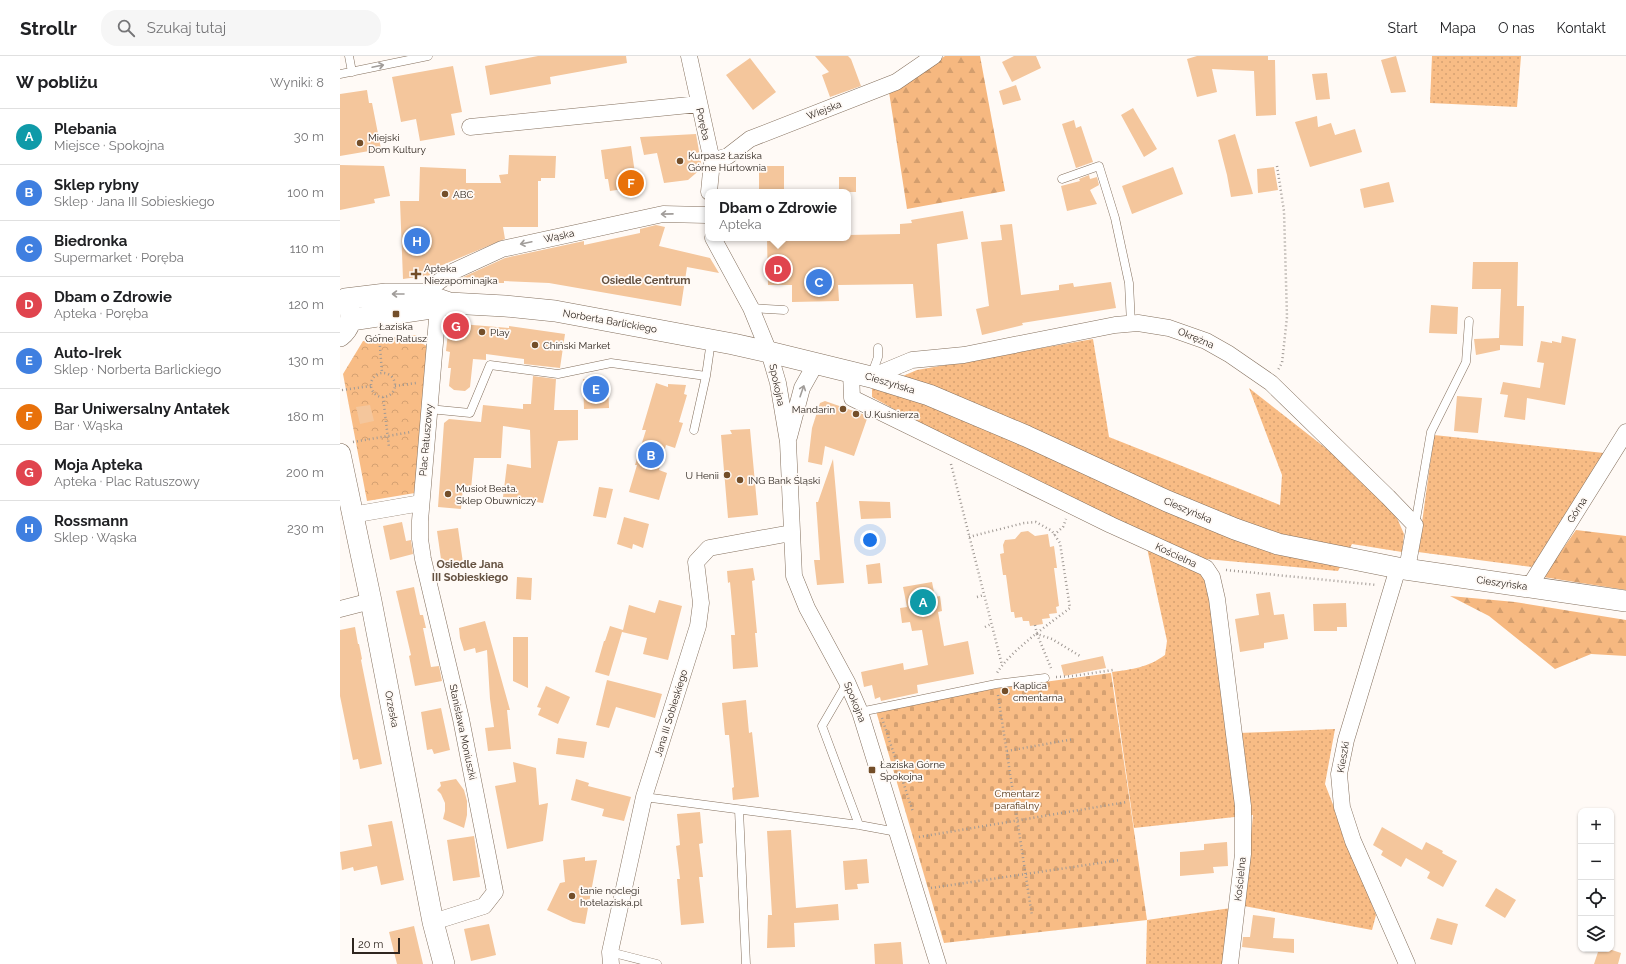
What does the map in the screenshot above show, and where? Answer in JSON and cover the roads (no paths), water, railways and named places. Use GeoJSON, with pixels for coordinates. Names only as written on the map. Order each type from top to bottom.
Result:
{"type":"FeatureCollection","features":[{"type":"Feature","properties":{"kind":"street","name":"Poręba"},"geometry":{"type":"LineString","coordinates":[[689,56],[712,161],[709,189]]}},
{"type":"Feature","properties":{"kind":"street","name":"Wiejska"},"geometry":{"type":"LineString","coordinates":[[712,161],[728,156],[750,139],[896,82],[934,56]]}},
{"type":"Feature","properties":{"kind":"street"},"geometry":{"type":"LineString","coordinates":[[470,127],[699,104]]}},
{"type":"Feature","properties":{"kind":"street","name":"Wąska"},"geometry":{"type":"LineString","coordinates":[[437,301],[450,273],[502,249],[663,214],[705,212]]}},
{"type":"Feature","properties":{"kind":"street"},"geometry":{"type":"LineString","coordinates":[[715,241],[751,308],[769,352]]}},
{"type":"Feature","properties":{"kind":"street","name":"Norberta Barlickiego"},"geometry":{"type":"LineString","coordinates":[[342,298],[386,294],[437,301],[555,311],[769,352]]}},
{"type":"Feature","properties":{"kind":"street"},"geometry":{"type":"LineString","coordinates":[[342,298],[350,309],[345,328]]}},
{"type":"Feature","properties":{"kind":"street","name":"Norberta Barlickiego"},"geometry":{"type":"LineString","coordinates":[[345,328],[437,301]]}},
{"type":"Feature","properties":{"kind":"street","name":"Plac Ratuszowy"},"geometry":{"type":"LineString","coordinates":[[421,503],[437,301]]}},
{"type":"Feature","properties":{"kind":"street","name":"Okrężna"},"geometry":{"type":"LineString","coordinates":[[871,377],[912,360],[964,355],[1115,325],[1138,323],[1169,328],[1206,341],[1229,354],[1271,383],[1388,497],[1415,526]]}},
{"type":"Feature","properties":{"kind":"street","name":"Cieszyńska"},"geometry":{"type":"LineString","coordinates":[[769,352],[871,377],[929,395],[1026,436],[1167,501],[1235,529],[1278,544],[1399,575],[1529,587],[1626,601]]}},
{"type":"Feature","properties":{"kind":"street","name":"Spokojna"},"geometry":{"type":"LineString","coordinates":[[769,352],[778,383],[788,442],[794,576],[807,608],[847,682],[860,712],[938,964]]}},
{"type":"Feature","properties":{"kind":"street","name":"Spokojna"},"geometry":{"type":"LineString","coordinates":[[788,442],[802,388],[816,363]]}},
{"type":"Feature","properties":{"kind":"street","name":"Kościelna"},"geometry":{"type":"LineString","coordinates":[[851,372],[852,398],[1111,525],[1206,568],[1212,577],[1217,599],[1242,806],[1243,854],[1230,964]]}},
{"type":"Feature","properties":{"kind":"street","name":"Górna"},"geometry":{"type":"LineString","coordinates":[[1529,587],[1626,432]]}},
{"type":"Feature","properties":{"kind":"street","name":"Orzeska"},"geometry":{"type":"LineString","coordinates":[[346,448],[352,515],[371,601],[433,922],[444,964]]}},
{"type":"Feature","properties":{"kind":"street"},"geometry":{"type":"LineString","coordinates":[[352,515],[421,503]]}},
{"type":"Feature","properties":{"kind":"street","name":"Stanisława Moniuszki"},"geometry":{"type":"LineString","coordinates":[[421,503],[420,539],[423,559],[461,719],[495,892],[484,906],[433,922]]}},
{"type":"Feature","properties":{"kind":"street"},"geometry":{"type":"LineString","coordinates":[[1399,575],[1415,526]]}},
{"type":"Feature","properties":{"kind":"street","name":"Jana III Sobieskiego"},"geometry":{"type":"LineString","coordinates":[[611,958],[644,797],[698,626],[701,603],[696,562],[709,548],[791,533]]}},
{"type":"Feature","properties":{"kind":"street","name":"Kieszki"},"geometry":{"type":"LineString","coordinates":[[1399,575],[1346,740],[1339,774],[1342,807],[1352,841],[1407,964]]}},
{"type":"Feature","properties":{"kind":"street"},"geometry":{"type":"LineString","coordinates":[[340,609],[371,601]]}},
{"type":"Feature","properties":{"kind":"lane"},"geometry":{"type":"LineString","coordinates":[[349,56],[352,72]]}},
{"type":"Feature","properties":{"kind":"lane"},"geometry":{"type":"LineString","coordinates":[[340,74],[428,56]]}},
{"type":"Feature","properties":{"kind":"lane"},"geometry":{"type":"LineString","coordinates":[[1062,179],[1099,166],[1115,218],[1129,283],[1130,324]]}},
{"type":"Feature","properties":{"kind":"lane"},"geometry":{"type":"LineString","coordinates":[[751,308],[784,310]]}},
{"type":"Feature","properties":{"kind":"lane"},"geometry":{"type":"LineString","coordinates":[[1415,526],[1431,432],[1466,362],[1470,321]]}},
{"type":"Feature","properties":{"kind":"lane"},"geometry":{"type":"LineString","coordinates":[[694,430],[712,340]]}},
{"type":"Feature","properties":{"kind":"lane"},"geometry":{"type":"LineString","coordinates":[[871,377],[878,357],[878,348]]}},
{"type":"Feature","properties":{"kind":"lane"},"geometry":{"type":"LineString","coordinates":[[429,409],[470,413],[490,365],[558,374],[611,363],[706,376]]}},
{"type":"Feature","properties":{"kind":"lane"},"geometry":{"type":"LineString","coordinates":[[860,712],[996,684],[1045,678]]}},
{"type":"Feature","properties":{"kind":"lane"},"geometry":{"type":"LineString","coordinates":[[847,682],[822,726],[859,826]]}},
{"type":"Feature","properties":{"kind":"lane"},"geometry":{"type":"LineString","coordinates":[[644,797],[897,832]]}},
{"type":"Feature","properties":{"kind":"lane"},"geometry":{"type":"LineString","coordinates":[[739,810],[746,964]]}},
{"type":"Feature","properties":{"kind":"lane"},"geometry":{"type":"LineString","coordinates":[[611,958],[657,964]]}},
{"type":"Feature","properties":{"kind":"place","name":"Miejski Dom Kultury"},"geometry":{"type":"Point","coordinates":[360,143]}},
{"type":"Feature","properties":{"kind":"place","name":"Kurpas2 Łaziska Górne Hurtownia"},"geometry":{"type":"Point","coordinates":[680,161]}},
{"type":"Feature","properties":{"kind":"place","name":"Bar Uniwersalny Antałek"},"geometry":{"type":"Point","coordinates":[631,183]}},
{"type":"Feature","properties":{"kind":"place","name":"ABC"},"geometry":{"type":"Point","coordinates":[445,194]}},
{"type":"Feature","properties":{"kind":"place","name":"Rossmann"},"geometry":{"type":"Point","coordinates":[417,241]}},
{"type":"Feature","properties":{"kind":"place","name":"Dbam o Zdrowie"},"geometry":{"type":"Point","coordinates":[778,269]}},
{"type":"Feature","properties":{"kind":"place","name":"Apteka Niezapominajka"},"geometry":{"type":"Point","coordinates":[416,274]}},
{"type":"Feature","properties":{"kind":"place","name":"Biedronka"},"geometry":{"type":"Point","coordinates":[819,282]}},
{"type":"Feature","properties":{"kind":"place","name":"Łaziska Górne Ratusz"},"geometry":{"type":"Point","coordinates":[396,314]}},
{"type":"Feature","properties":{"kind":"place","name":"Moja Apteka"},"geometry":{"type":"Point","coordinates":[456,326]}},
{"type":"Feature","properties":{"kind":"place","name":"Play"},"geometry":{"type":"Point","coordinates":[482,332]}},
{"type":"Feature","properties":{"kind":"place","name":"Chiński Market"},"geometry":{"type":"Point","coordinates":[535,345]}},
{"type":"Feature","properties":{"kind":"place","name":"Auto-Irek"},"geometry":{"type":"Point","coordinates":[596,389]}},
{"type":"Feature","properties":{"kind":"place","name":"Mandarin"},"geometry":{"type":"Point","coordinates":[843,409]}},
{"type":"Feature","properties":{"kind":"place","name":"U Kuśnierza"},"geometry":{"type":"Point","coordinates":[856,414]}},
{"type":"Feature","properties":{"kind":"place","name":"Sklep rybny"},"geometry":{"type":"Point","coordinates":[651,455]}},
{"type":"Feature","properties":{"kind":"place","name":"U Henii"},"geometry":{"type":"Point","coordinates":[727,475]}},
{"type":"Feature","properties":{"kind":"place","name":"ING Bank Śląski"},"geometry":{"type":"Point","coordinates":[740,480]}},
{"type":"Feature","properties":{"kind":"place","name":"Musioł Beata. Sklep Obuwniczy"},"geometry":{"type":"Point","coordinates":[448,494]}},
{"type":"Feature","properties":{"kind":"place","name":"Plebania"},"geometry":{"type":"Point","coordinates":[923,602]}},
{"type":"Feature","properties":{"kind":"place","name":"Kaplica cmentarna"},"geometry":{"type":"Point","coordinates":[1005,691]}},
{"type":"Feature","properties":{"kind":"place","name":"Łaziska Górne Spokojna"},"geometry":{"type":"Point","coordinates":[872,770]}},
{"type":"Feature","properties":{"kind":"place","name":"tanie noclegi hotelaziska.pl"},"geometry":{"type":"Point","coordinates":[572,896]}},
{"type":"Feature","properties":{"kind":"district","name":"Osiedle Centrum"},"geometry":{"type":"Point","coordinates":[646,280]}},
{"type":"Feature","properties":{"kind":"district","name":"Osiedle Jana III Sobieskiego"},"geometry":{"type":"Point","coordinates":[470,570]}},
{"type":"Feature","properties":{"kind":"park label","name":"Cmentarz parafialny"},"geometry":{"type":"Point","coordinates":[1017,798]}}]}
